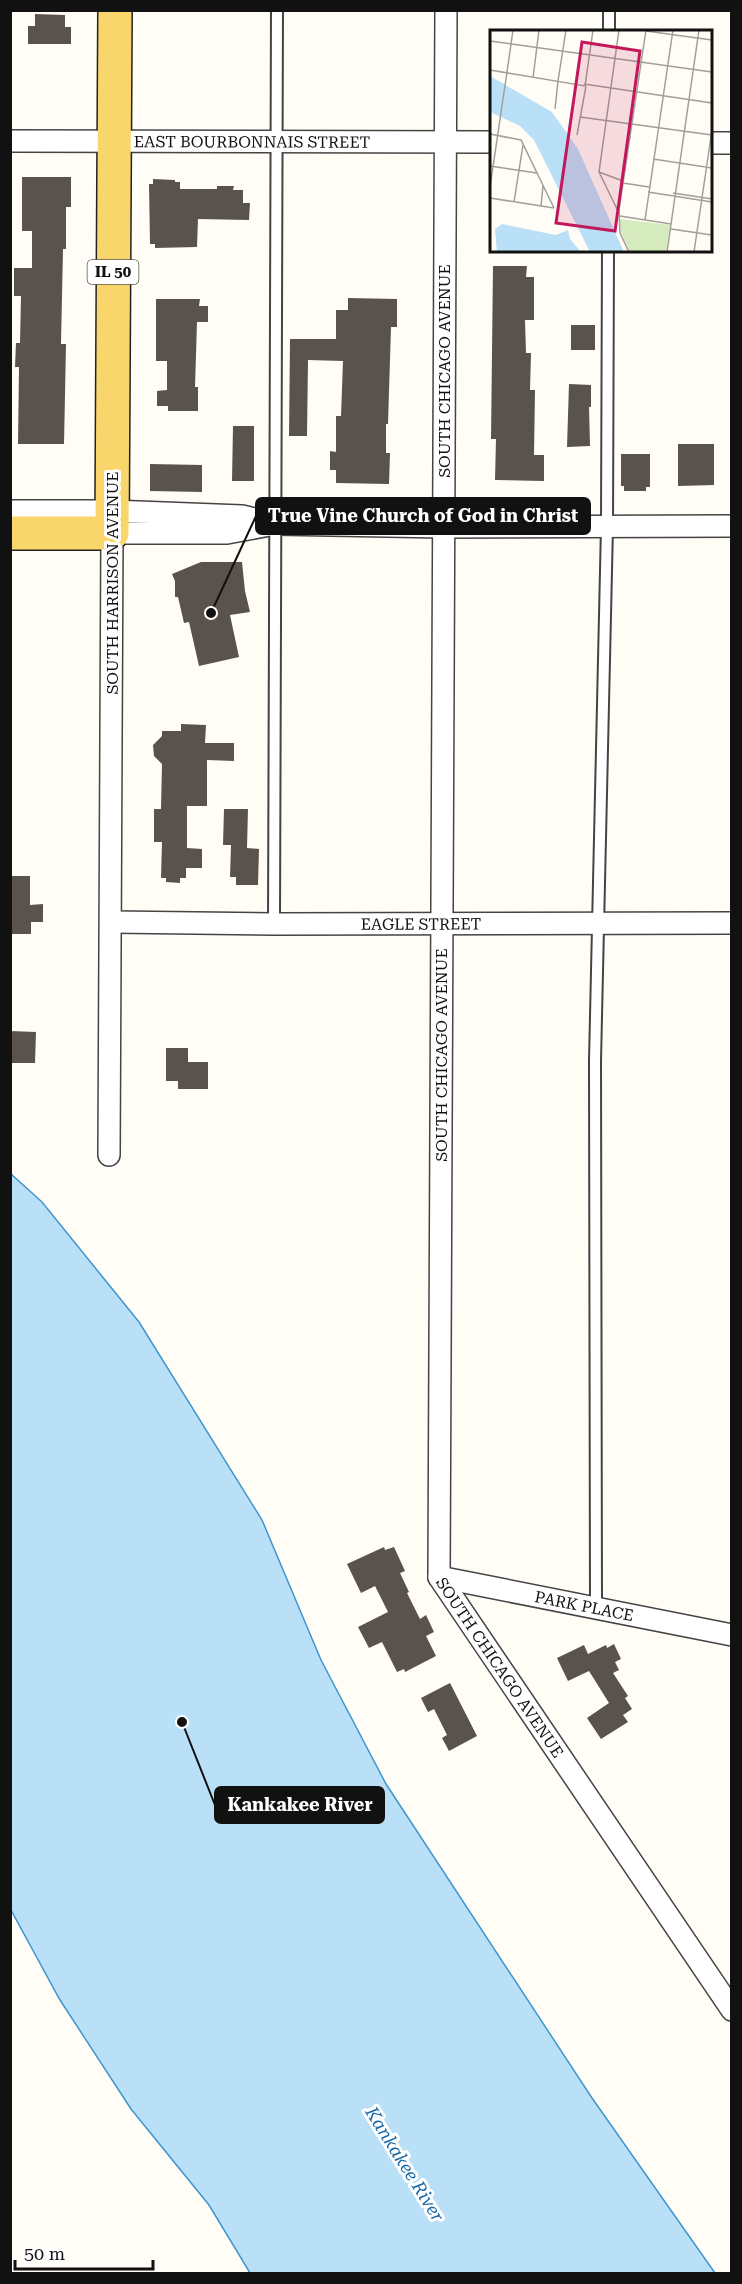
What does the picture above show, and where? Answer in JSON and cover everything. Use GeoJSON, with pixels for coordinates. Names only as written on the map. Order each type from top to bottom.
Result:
{"type":"FeatureCollection","features":[{"type":"Feature","properties":{"kind":"main road","name":"SOUTH HARRISON AVENUE"},"geometry":{"type":"LineString","coordinates":[[112,522],[115,10]]}},
{"type":"Feature","properties":{"kind":"main road"},"geometry":{"type":"LineString","coordinates":[[10,532],[112,522]]}},
{"type":"Feature","properties":{"kind":"street","name":"SOUTH CHICAGO AVENUE"},"geometry":{"type":"LineString","coordinates":[[446,10],[439,1578],[732,2010]]}},
{"type":"Feature","properties":{"kind":"street","name":"EAST BOURBONNAIS STREET"},"geometry":{"type":"LineString","coordinates":[[10,141],[490,142]]}},
{"type":"Feature","properties":{"kind":"street"},"geometry":{"type":"LineString","coordinates":[[712,143],[732,143]]}},
{"type":"Feature","properties":{"kind":"street"},"geometry":{"type":"LineString","coordinates":[[10,511],[227,532],[275,524],[443,527],[732,526]]}},
{"type":"Feature","properties":{"kind":"street","name":"SOUTH HARRISON AVENUE"},"geometry":{"type":"LineString","coordinates":[[109,1155],[112,922],[112,522]]}},
{"type":"Feature","properties":{"kind":"street","name":"EAGLE STREET"},"geometry":{"type":"LineString","coordinates":[[112,922],[732,923]]}},
{"type":"Feature","properties":{"kind":"street","name":"PARK PLACE"},"geometry":{"type":"LineString","coordinates":[[439,1578],[732,1635]]}},
{"type":"Feature","properties":{"kind":"lane"},"geometry":{"type":"LineString","coordinates":[[274,924],[277,10]]}},
{"type":"Feature","properties":{"kind":"lane"},"geometry":{"type":"LineString","coordinates":[[609,10],[609,30]]}},
{"type":"Feature","properties":{"kind":"lane"},"geometry":{"type":"LineString","coordinates":[[596,1608],[595,1061],[607,526],[608,252]]}},
{"type":"Feature","properties":{"kind":"water","name":"Kankakee River"},"geometry":{"type":"Polygon","coordinates":[[[11,1174],[42,1202],[139,1322],[262,1520],[321,1660],[386,1784],[592,2098],[715,2273],[250,2273],[209,2205],[131,2109],[60,2000],[11,1910],[11,1174]]]}},
{"type":"Feature","properties":{"kind":"building"},"geometry":{"type":"Polygon","coordinates":[[[35,14],[65,15],[65,27],[71,27],[71,44],[28,44],[28,26],[35,26],[35,14]]]}},
{"type":"Feature","properties":{"kind":"building"},"geometry":{"type":"Polygon","coordinates":[[[22,177],[71,177],[71,207],[66,207],[66,249],[63,249],[61,344],[66,344],[64,444],[18,444],[19,367],[15,367],[16,343],[20,343],[21,296],[14,296],[14,268],[32,268],[32,231],[22,231],[22,177]]]}},
{"type":"Feature","properties":{"kind":"building"},"geometry":{"type":"Polygon","coordinates":[[[153,179],[175,180],[175,182],[180,182],[180,189],[217,189],[217,186],[234,186],[233,190],[243,190],[243,203],[250,203],[249,220],[198,219],[197,247],[155,248],[155,244],[150,244],[149,184],[153,184],[153,179]]]}},
{"type":"Feature","properties":{"kind":"building"},"geometry":{"type":"Polygon","coordinates":[[[493,266],[527,266],[526,277],[534,277],[534,320],[525,320],[526,353],[531,353],[530,390],[535,390],[534,455],[544,455],[544,481],[495,480],[496,439],[491,439],[493,266]]]}},
{"type":"Feature","properties":{"kind":"building"},"geometry":{"type":"Polygon","coordinates":[[[348,298],[397,299],[397,327],[391,327],[388,424],[386,424],[386,453],[390,453],[389,484],[336,483],[336,470],[330,470],[330,451],[336,452],[336,416],[341,416],[343,361],[308,360],[307,436],[289,436],[290,339],[336,339],[336,310],[348,310],[348,298]]]}},
{"type":"Feature","properties":{"kind":"building"},"geometry":{"type":"Polygon","coordinates":[[[156,299],[200,299],[199,306],[208,306],[208,322],[197,322],[195,387],[198,387],[198,411],[168,411],[168,406],[157,406],[157,391],[167,390],[167,361],[156,361],[156,299]]]}},
{"type":"Feature","properties":{"kind":"building"},"geometry":{"type":"Polygon","coordinates":[[[571,325],[595,325],[595,350],[571,350],[571,325]]]}},
{"type":"Feature","properties":{"kind":"building"},"geometry":{"type":"Polygon","coordinates":[[[569,384],[591,385],[590,446],[567,447],[569,384]]]}},
{"type":"Feature","properties":{"kind":"building"},"geometry":{"type":"Polygon","coordinates":[[[233,426],[254,426],[254,481],[232,481],[233,426]]]}},
{"type":"Feature","properties":{"kind":"building"},"geometry":{"type":"Polygon","coordinates":[[[678,444],[714,444],[714,485],[678,486],[678,444]]]}},
{"type":"Feature","properties":{"kind":"building"},"geometry":{"type":"Polygon","coordinates":[[[621,454],[650,454],[650,487],[646,487],[646,491],[624,491],[624,486],[621,486],[621,454]]]}},
{"type":"Feature","properties":{"kind":"building"},"geometry":{"type":"Polygon","coordinates":[[[150,464],[202,465],[202,492],[150,491],[150,464]]]}},
{"type":"Feature","properties":{"kind":"building"},"geometry":{"type":"Polygon","coordinates":[[[201,562],[242,562],[250,612],[230,615],[239,657],[199,666],[189,622],[184,623],[178,597],[175,597],[175,581],[172,574],[201,562]]]}},
{"type":"Feature","properties":{"kind":"building"},"geometry":{"type":"Polygon","coordinates":[[[181,724],[206,725],[205,743],[234,743],[234,761],[207,760],[207,806],[187,806],[187,848],[202,849],[202,868],[186,868],[186,878],[180,878],[180,883],[166,882],[166,878],[161,878],[162,842],[154,842],[154,809],[161,809],[162,764],[154,756],[153,745],[162,736],[162,731],[181,731],[181,724]]]}},
{"type":"Feature","properties":{"kind":"building"},"geometry":{"type":"Polygon","coordinates":[[[224,809],[248,809],[247,848],[259,849],[258,885],[236,885],[236,877],[230,877],[231,845],[223,845],[224,809]]]}},
{"type":"Feature","properties":{"kind":"building"},"geometry":{"type":"Polygon","coordinates":[[[11,876],[30,876],[30,905],[43,904],[43,922],[31,922],[31,934],[10,934],[11,876]]]}},
{"type":"Feature","properties":{"kind":"building"},"geometry":{"type":"Polygon","coordinates":[[[10,1031],[36,1032],[35,1063],[10,1063],[10,1031]]]}},
{"type":"Feature","properties":{"kind":"building"},"geometry":{"type":"Polygon","coordinates":[[[166,1048],[188,1048],[188,1062],[208,1062],[208,1089],[178,1089],[178,1081],[166,1081],[166,1048]]]}},
{"type":"Feature","properties":{"kind":"building"},"geometry":{"type":"Polygon","coordinates":[[[384,1547],[385,1550],[394,1547],[405,1571],[400,1573],[409,1592],[407,1593],[420,1619],[426,1615],[434,1632],[426,1636],[436,1656],[405,1672],[404,1669],[397,1672],[382,1642],[369,1648],[358,1627],[388,1612],[375,1586],[361,1593],[347,1564],[384,1547]]]}},
{"type":"Feature","properties":{"kind":"building"},"geometry":{"type":"Polygon","coordinates":[[[614,1644],[621,1659],[615,1662],[619,1670],[613,1673],[628,1696],[625,1698],[632,1709],[623,1715],[628,1722],[601,1739],[587,1718],[609,1703],[589,1671],[568,1681],[557,1658],[584,1645],[588,1654],[606,1645],[607,1648],[614,1644]]]}},
{"type":"Feature","properties":{"kind":"building"},"geometry":{"type":"Polygon","coordinates":[[[450,1683],[477,1736],[449,1751],[442,1738],[447,1735],[434,1709],[428,1712],[421,1698],[450,1683]]]}},
{"type":"Feature","properties":{"kind":"place","name":"True Vine Church of God in Christ"},"geometry":{"type":"Point","coordinates":[211,613]}},
{"type":"Feature","properties":{"kind":"place","name":"Kankakee River"},"geometry":{"type":"Point","coordinates":[182,1722]}}]}
